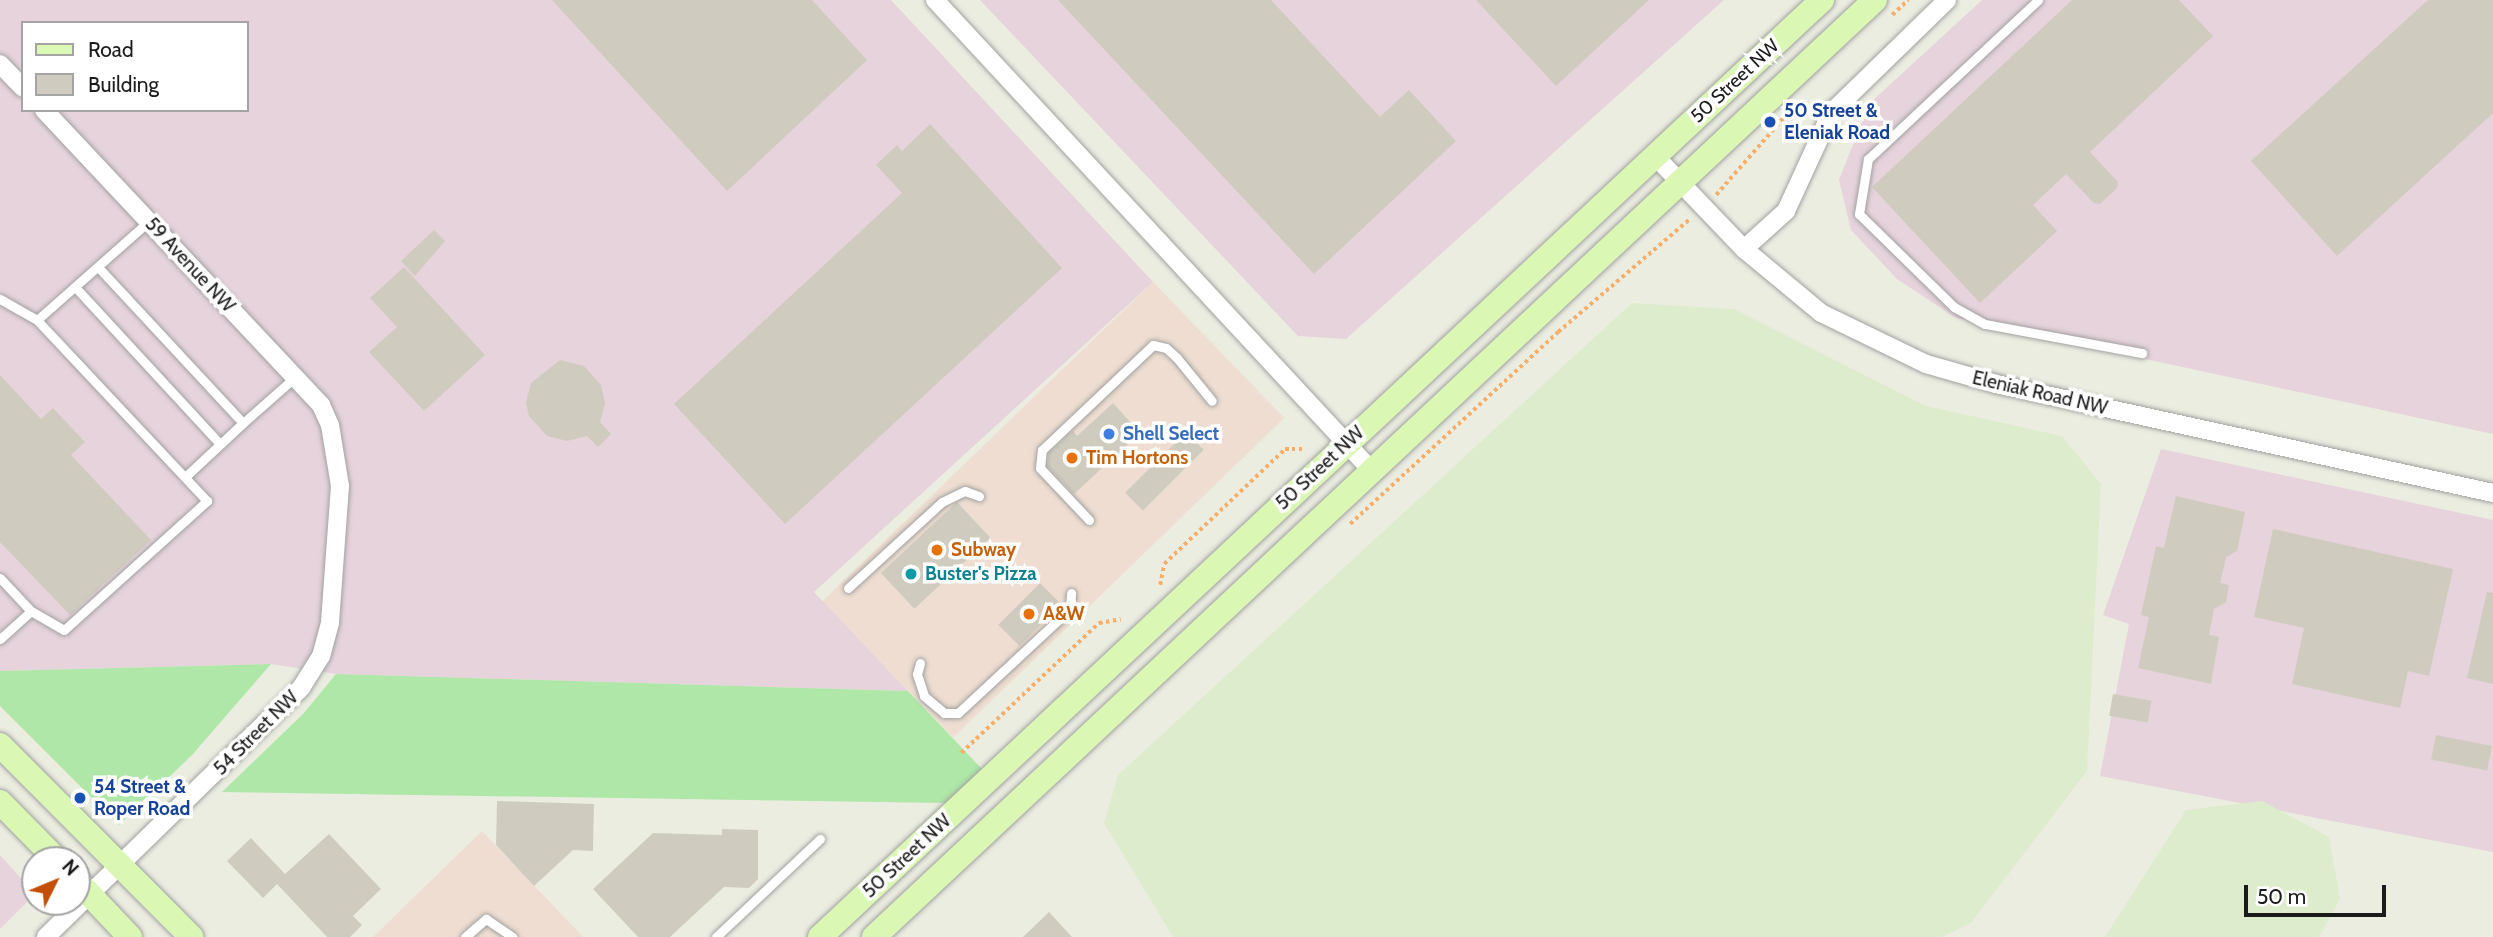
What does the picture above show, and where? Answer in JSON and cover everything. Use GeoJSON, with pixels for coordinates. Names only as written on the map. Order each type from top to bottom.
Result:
{"type":"FeatureCollection","features":[{"type":"Feature","properties":{"kind":"main road","name":"50 Street NW"},"geometry":{"type":"LineString","coordinates":[[820,937],[1822,0]]}},
{"type":"Feature","properties":{"kind":"main road","name":"50 Street NW"},"geometry":{"type":"LineString","coordinates":[[874,937],[1680,184],[1882,9]]}},
{"type":"Feature","properties":{"kind":"main road"},"geometry":{"type":"LineString","coordinates":[[0,745],[191,937]]}},
{"type":"Feature","properties":{"kind":"main road"},"geometry":{"type":"LineString","coordinates":[[0,802],[43,846]]}},
{"type":"Feature","properties":{"kind":"main road"},"geometry":{"type":"LineString","coordinates":[[91,895],[130,937]]}},
{"type":"Feature","properties":{"kind":"street"},"geometry":{"type":"LineString","coordinates":[[935,0],[1372,471]]}},
{"type":"Feature","properties":{"kind":"street"},"geometry":{"type":"LineString","coordinates":[[1744,249],[1786,211],[1831,113],[1947,0]]}},
{"type":"Feature","properties":{"kind":"street"},"geometry":{"type":"LineString","coordinates":[[0,64],[21,86]]}},
{"type":"Feature","properties":{"kind":"street","name":"59 Avenue NW"},"geometry":{"type":"LineString","coordinates":[[46,112],[321,405],[330,425]]}},
{"type":"Feature","properties":{"kind":"street","name":"Eleniak Road NW"},"geometry":{"type":"LineString","coordinates":[[1655,156],[1744,249],[1821,313],[1926,363],[1996,384],[2493,493]]}},
{"type":"Feature","properties":{"kind":"street","name":"54 Street NW"},"geometry":{"type":"LineString","coordinates":[[91,883],[121,864],[284,706],[321,656],[330,623],[340,486],[330,425]]}},
{"type":"Feature","properties":{"kind":"street","name":"54 Street NW"},"geometry":{"type":"LineString","coordinates":[[46,937],[62,916]]}},
{"type":"Feature","properties":{"kind":"lane"},"geometry":{"type":"LineString","coordinates":[[2038,0],[1868,159],[1860,214],[1954,307],[1985,324],[2142,353]]}},
{"type":"Feature","properties":{"kind":"lane"},"geometry":{"type":"LineString","coordinates":[[37,320],[149,221]]}},
{"type":"Feature","properties":{"kind":"lane"},"geometry":{"type":"LineString","coordinates":[[98,267],[243,423]]}},
{"type":"Feature","properties":{"kind":"lane"},"geometry":{"type":"LineString","coordinates":[[76,288],[220,444]]}},
{"type":"Feature","properties":{"kind":"lane"},"geometry":{"type":"LineString","coordinates":[[0,299],[37,320],[207,501],[64,629],[31,611],[0,578]]}},
{"type":"Feature","properties":{"kind":"lane"},"geometry":{"type":"LineString","coordinates":[[1089,520],[1040,468],[1042,450],[1153,345],[1166,348],[1177,358],[1212,401]]}},
{"type":"Feature","properties":{"kind":"lane"},"geometry":{"type":"LineString","coordinates":[[185,477],[295,377]]}},
{"type":"Feature","properties":{"kind":"lane"},"geometry":{"type":"LineString","coordinates":[[848,588],[942,502],[960,492],[979,496]]}},
{"type":"Feature","properties":{"kind":"lane"},"geometry":{"type":"LineString","coordinates":[[920,663],[917,674],[924,696],[944,713],[958,713],[1070,609],[1071,593]]}},
{"type":"Feature","properties":{"kind":"lane"},"geometry":{"type":"LineString","coordinates":[[0,639],[31,611]]}},
{"type":"Feature","properties":{"kind":"lane"},"geometry":{"type":"LineString","coordinates":[[716,937],[820,839]]}},
{"type":"Feature","properties":{"kind":"lane"},"geometry":{"type":"LineString","coordinates":[[465,937],[486,919],[513,937]]}},
{"type":"Feature","properties":{"kind":"path"},"geometry":{"type":"LineString","coordinates":[[1882,9],[1908,0]]}},
{"type":"Feature","properties":{"kind":"path"},"geometry":{"type":"LineString","coordinates":[[1720,191],[1795,105]]}},
{"type":"Feature","properties":{"kind":"path"},"geometry":{"type":"LineString","coordinates":[[1340,533],[1558,332],[1678,229]]}},
{"type":"Feature","properties":{"kind":"path"},"geometry":{"type":"LineString","coordinates":[[1160,585],[1164,564],[1285,449],[1302,449]]}},
{"type":"Feature","properties":{"kind":"path"},"geometry":{"type":"LineString","coordinates":[[961,753],[1099,624],[1121,619]]}},
{"type":"Feature","properties":{"kind":"shaded area"},"geometry":{"type":"Polygon","coordinates":[[[0,0],[891,0],[1153,282],[814,592],[908,691],[336,674],[271,664],[0,671],[0,0]]]}},
{"type":"Feature","properties":{"kind":"shaded area"},"geometry":{"type":"Polygon","coordinates":[[[980,0],[1724,0],[1346,339],[1298,336],[980,0]]]}},
{"type":"Feature","properties":{"kind":"shaded area"},"geometry":{"type":"Polygon","coordinates":[[[1982,0],[2493,0],[2493,434],[1956,318],[1897,279],[1851,230],[1839,180],[1869,104],[1982,0]]]}},
{"type":"Feature","properties":{"kind":"shaded area"},"geometry":{"type":"Polygon","coordinates":[[[1153,282],[1284,418],[953,737],[822,602],[1153,282]]]}},
{"type":"Feature","properties":{"kind":"shaded area"},"geometry":{"type":"Polygon","coordinates":[[[2161,449],[2493,520],[2493,852],[2100,776],[2129,624],[2103,615],[2161,449]]]}},
{"type":"Feature","properties":{"kind":"shaded area"},"geometry":{"type":"Polygon","coordinates":[[[482,831],[583,937],[373,937],[482,831]]]}},
{"type":"Feature","properties":{"kind":"shaded area"},"geometry":{"type":"Polygon","coordinates":[[[0,855],[21,878],[21,908],[0,929],[0,855]]]}},
{"type":"Feature","properties":{"kind":"green space"},"geometry":{"type":"Polygon","coordinates":[[[1632,303],[1734,309],[1926,406],[2062,436],[2101,484],[2087,771],[1971,923],[1942,937],[1173,937],[1104,823],[1118,775],[1632,303]]]}},
{"type":"Feature","properties":{"kind":"green space"},"geometry":{"type":"Polygon","coordinates":[[[271,664],[192,755],[119,825],[0,706],[0,671],[271,664]]]}},
{"type":"Feature","properties":{"kind":"green space"},"geometry":{"type":"Polygon","coordinates":[[[336,674],[908,691],[982,769],[946,803],[222,792],[304,713],[336,674]]]}},
{"type":"Feature","properties":{"kind":"green space"},"geometry":{"type":"Polygon","coordinates":[[[2262,801],[2329,837],[2340,899],[2319,937],[2105,937],[2186,810],[2262,801]]]}},
{"type":"Feature","properties":{"kind":"building"},"geometry":{"type":"Polygon","coordinates":[[[552,0],[812,0],[867,60],[727,191],[552,0]]]}},
{"type":"Feature","properties":{"kind":"building"},"geometry":{"type":"Polygon","coordinates":[[[1058,0],[1271,0],[1380,117],[1409,90],[1456,141],[1314,274],[1058,0]]]}},
{"type":"Feature","properties":{"kind":"building"},"geometry":{"type":"Polygon","coordinates":[[[1476,0],[1649,0],[1556,86],[1476,0]]]}},
{"type":"Feature","properties":{"kind":"building"},"geometry":{"type":"Polygon","coordinates":[[[2072,0],[2179,0],[2213,36],[2090,152],[2118,182],[2117,188],[2100,204],[2094,203],[2066,174],[2033,205],[2057,231],[1980,303],[1872,187],[2072,0]]]}},
{"type":"Feature","properties":{"kind":"building"},"geometry":{"type":"Polygon","coordinates":[[[2428,0],[2493,0],[2493,113],[2337,256],[2251,161],[2428,0]]]}},
{"type":"Feature","properties":{"kind":"building"},"geometry":{"type":"Polygon","coordinates":[[[930,124],[1062,268],[785,524],[674,404],[902,193],[876,165],[897,145],[902,151],[930,124]]]}},
{"type":"Feature","properties":{"kind":"building"},"geometry":{"type":"Polygon","coordinates":[[[434,230],[445,241],[415,276],[401,261],[434,230]]]}},
{"type":"Feature","properties":{"kind":"building"},"geometry":{"type":"Polygon","coordinates":[[[404,267],[485,355],[424,411],[369,352],[397,327],[370,298],[404,267]]]}},
{"type":"Feature","properties":{"kind":"building"},"geometry":{"type":"Polygon","coordinates":[[[560,360],[584,366],[601,385],[605,403],[600,422],[611,434],[598,447],[587,436],[567,441],[547,436],[529,416],[526,403],[531,383],[560,360]]]}},
{"type":"Feature","properties":{"kind":"building"},"geometry":{"type":"Polygon","coordinates":[[[0,375],[41,419],[53,408],[85,442],[71,455],[151,540],[70,615],[0,542],[0,375]]]}},
{"type":"Feature","properties":{"kind":"building"},"geometry":{"type":"Polygon","coordinates":[[[1113,403],[1140,433],[1074,494],[1047,466],[1049,453],[1073,431],[1077,436],[1113,403]]]}},
{"type":"Feature","properties":{"kind":"building"},"geometry":{"type":"Polygon","coordinates":[[[1186,432],[1204,450],[1143,510],[1125,493],[1186,432]]]}},
{"type":"Feature","properties":{"kind":"building"},"geometry":{"type":"Polygon","coordinates":[[[2176,496],[2245,512],[2237,551],[2226,557],[2220,583],[2229,585],[2226,602],[2214,609],[2209,635],[2219,637],[2211,684],[2138,668],[2149,617],[2141,615],[2156,546],[2164,548],[2176,496]]]}},
{"type":"Feature","properties":{"kind":"building"},"geometry":{"type":"Polygon","coordinates":[[[957,502],[990,538],[914,609],[881,573],[957,502]]]}},
{"type":"Feature","properties":{"kind":"building"},"geometry":{"type":"Polygon","coordinates":[[[2273,529],[2453,569],[2429,676],[2408,671],[2400,708],[2292,684],[2304,628],[2254,617],[2273,529]]]}},
{"type":"Feature","properties":{"kind":"building","name":"A&W"},"geometry":{"type":"Polygon","coordinates":[[[1040,583],[1061,604],[1019,646],[998,625],[1040,583]]]}},
{"type":"Feature","properties":{"kind":"building"},"geometry":{"type":"Polygon","coordinates":[[[2487,592],[2493,593],[2493,684],[2467,678],[2487,592]]]}},
{"type":"Feature","properties":{"kind":"building"},"geometry":{"type":"Polygon","coordinates":[[[2113,694],[2151,701],[2148,722],[2109,716],[2113,694]]]}},
{"type":"Feature","properties":{"kind":"building"},"geometry":{"type":"Polygon","coordinates":[[[2436,735],[2492,746],[2487,770],[2431,760],[2436,735]]]}},
{"type":"Feature","properties":{"kind":"building"},"geometry":{"type":"Polygon","coordinates":[[[497,801],[594,804],[593,851],[573,850],[534,886],[496,845],[497,801]]]}},
{"type":"Feature","properties":{"kind":"building"},"geometry":{"type":"Polygon","coordinates":[[[722,829],[758,830],[758,879],[749,888],[724,887],[670,937],[638,937],[593,889],[653,833],[722,835],[722,829]]]}},
{"type":"Feature","properties":{"kind":"building"},"geometry":{"type":"Polygon","coordinates":[[[329,834],[381,889],[353,916],[362,925],[350,937],[327,937],[277,884],[263,898],[227,861],[251,838],[285,874],[329,834]]]}},
{"type":"Feature","properties":{"kind":"building"},"geometry":{"type":"Polygon","coordinates":[[[1049,912],[1072,937],[1023,937],[1049,912]]]}},
{"type":"Feature","properties":{"kind":"place","name":"50 Street & Eleniak Road"},"geometry":{"type":"Point","coordinates":[1770,122]}},
{"type":"Feature","properties":{"kind":"place","name":"Shell Select"},"geometry":{"type":"Point","coordinates":[1109,434]}},
{"type":"Feature","properties":{"kind":"place","name":"Tim Hortons"},"geometry":{"type":"Point","coordinates":[1072,458]}},
{"type":"Feature","properties":{"kind":"place","name":"Subway"},"geometry":{"type":"Point","coordinates":[937,550]}},
{"type":"Feature","properties":{"kind":"place","name":"Buster's Pizza"},"geometry":{"type":"Point","coordinates":[911,574]}},
{"type":"Feature","properties":{"kind":"place","name":"A&W"},"geometry":{"type":"Point","coordinates":[1029,614]}},
{"type":"Feature","properties":{"kind":"place","name":"54 Street & Roper Road"},"geometry":{"type":"Point","coordinates":[80,798]}}]}
